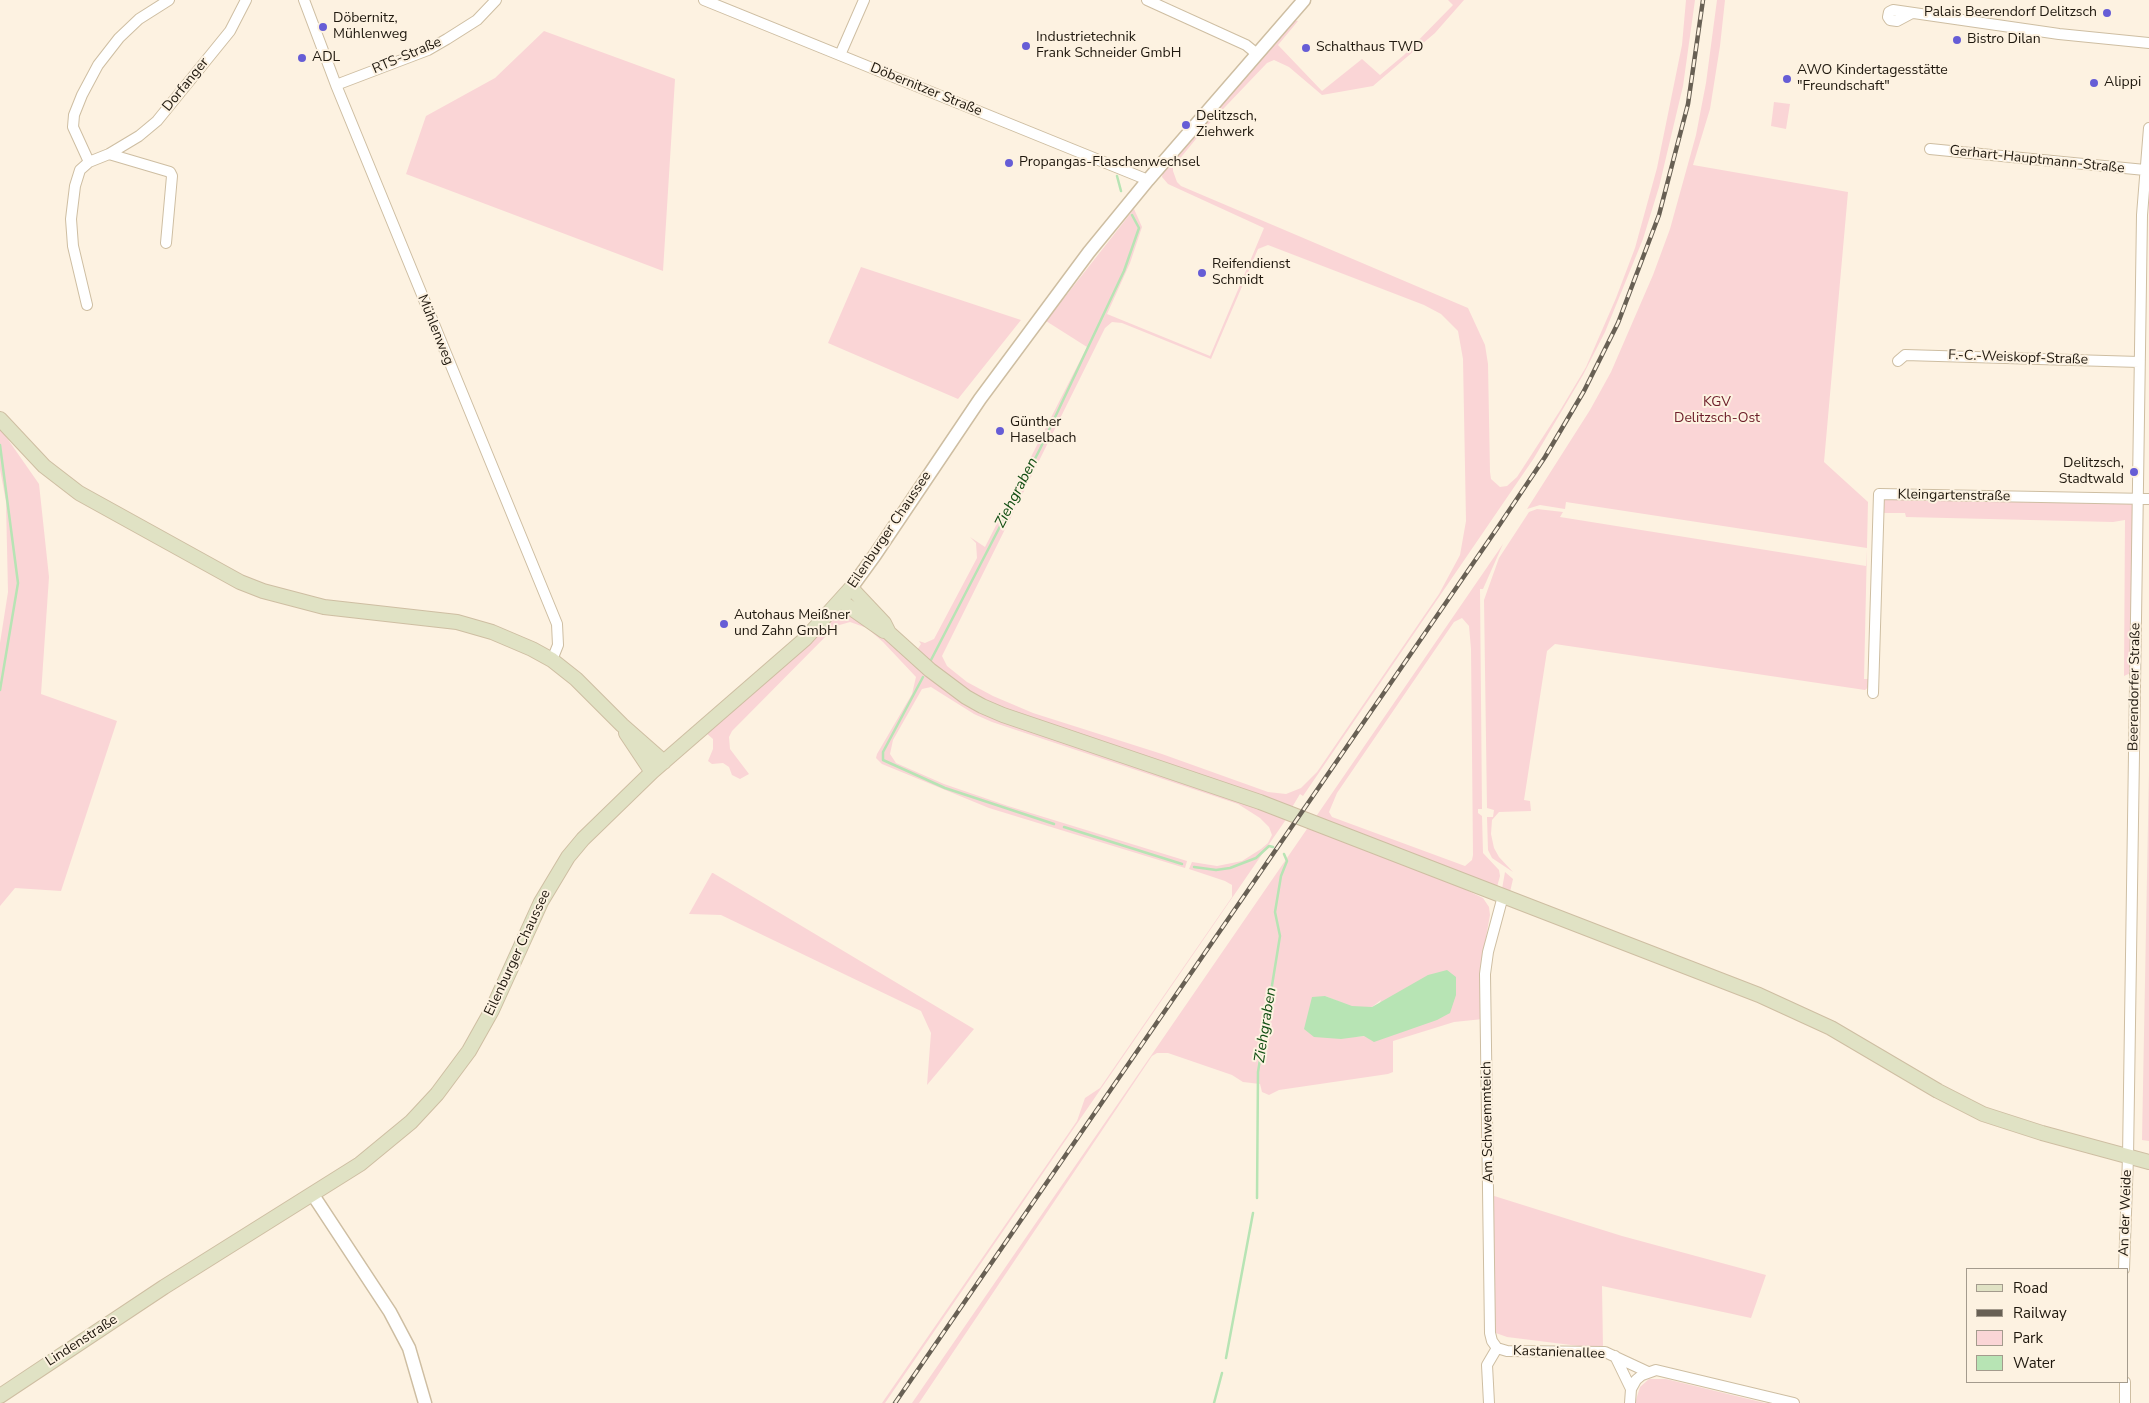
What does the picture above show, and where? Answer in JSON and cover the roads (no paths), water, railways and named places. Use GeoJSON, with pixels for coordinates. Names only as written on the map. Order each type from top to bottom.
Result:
{"type":"FeatureCollection","features":[{"type":"Feature","properties":{"kind":"main road"},"geometry":{"type":"LineString","coordinates":[[0,419],[30,452],[72,488],[182,552],[240,582],[263,591],[324,607],[437,618],[474,626],[510,638],[552,660],[589,690],[622,725],[664,762]]}},
{"type":"Feature","properties":{"kind":"main road"},"geometry":{"type":"LineString","coordinates":[[851,588],[884,623],[889,633]]}},
{"type":"Feature","properties":{"kind":"main road","name":"Eilenburger Chaussee"},"geometry":{"type":"LineString","coordinates":[[313,1195],[388,1142],[437,1094],[482,1030],[541,902],[568,857],[614,806],[805,639],[851,588]]}},
{"type":"Feature","properties":{"kind":"main road"},"geometry":{"type":"LineString","coordinates":[[841,600],[880,629],[889,633],[939,679],[966,697],[996,712],[1260,802],[1798,1012],[1831,1028],[1938,1091],[1983,1114],[2025,1128],[2149,1162]]}},
{"type":"Feature","properties":{"kind":"main road"},"geometry":{"type":"LineString","coordinates":[[622,725],[652,772]]}},
{"type":"Feature","properties":{"kind":"main road","name":"Lindenstraße"},"geometry":{"type":"LineString","coordinates":[[0,1396],[164,1287],[313,1195]]}},
{"type":"Feature","properties":{"kind":"street"},"geometry":{"type":"LineString","coordinates":[[87,305],[73,246],[71,219],[74,186],[80,170],[89,162],[73,127],[74,115],[98,65],[119,38],[139,19],[169,0]]}},
{"type":"Feature","properties":{"kind":"street","name":"Dorfanger"},"geometry":{"type":"LineString","coordinates":[[89,162],[109,154],[139,136],[158,121],[230,32],[246,0]]}},
{"type":"Feature","properties":{"kind":"street","name":"Mühlenweg"},"geometry":{"type":"LineString","coordinates":[[304,0],[336,85],[556,624],[558,645],[552,660]]}},
{"type":"Feature","properties":{"kind":"street","name":"RTS-Straße"},"geometry":{"type":"LineString","coordinates":[[336,85],[428,50],[447,40],[477,20],[496,0]]}},
{"type":"Feature","properties":{"kind":"street","name":"Döbernitzer Straße"},"geometry":{"type":"LineString","coordinates":[[704,0],[1148,180]]}},
{"type":"Feature","properties":{"kind":"street"},"geometry":{"type":"LineString","coordinates":[[840,55],[864,0]]}},
{"type":"Feature","properties":{"kind":"street"},"geometry":{"type":"LineString","coordinates":[[1147,0],[1246,44],[1257,54]]}},
{"type":"Feature","properties":{"kind":"street","name":"Eilenburger Chaussee"},"geometry":{"type":"LineString","coordinates":[[851,588],[980,399],[1089,252],[1148,180],[1304,0]]}},
{"type":"Feature","properties":{"kind":"street"},"geometry":{"type":"LineString","coordinates":[[1912,13],[2059,34],[2149,43]]}},
{"type":"Feature","properties":{"kind":"street","name":"Beerendorfer Straße"},"geometry":{"type":"LineString","coordinates":[[2128,1156],[2144,499],[2144,417],[2140,362],[2145,241],[2145,170],[2149,128]]}},
{"type":"Feature","properties":{"kind":"street","name":"Gerhart-Hauptmann-Straße"},"geometry":{"type":"LineString","coordinates":[[1930,149],[2145,170]]}},
{"type":"Feature","properties":{"kind":"street"},"geometry":{"type":"LineString","coordinates":[[109,154],[170,172],[172,176],[166,243]]}},
{"type":"Feature","properties":{"kind":"street","name":"F.-C.-Weiskopf-Straße"},"geometry":{"type":"LineString","coordinates":[[1898,361],[1905,355],[2140,362]]}},
{"type":"Feature","properties":{"kind":"street","name":"Kleingartenstraße"},"geometry":{"type":"LineString","coordinates":[[1873,694],[1880,494],[2144,499]]}},
{"type":"Feature","properties":{"kind":"street","name":"Am Schwemmteich"},"geometry":{"type":"LineString","coordinates":[[1497,1348],[1492,1341],[1490,1333],[1486,974],[1488,952],[1503,896]]}},
{"type":"Feature","properties":{"kind":"street","name":"An der Weide"},"geometry":{"type":"LineString","coordinates":[[2124,1268],[2128,1156]]}},
{"type":"Feature","properties":{"kind":"street"},"geometry":{"type":"LineString","coordinates":[[313,1195],[390,1312],[409,1348],[425,1403]]}},
{"type":"Feature","properties":{"kind":"street"},"geometry":{"type":"LineString","coordinates":[[1489,1403],[1487,1365],[1497,1348]]}},
{"type":"Feature","properties":{"kind":"street","name":"Kastanienallee"},"geometry":{"type":"LineString","coordinates":[[1497,1348],[1507,1351],[1605,1352],[1648,1372],[1656,1370],[1676,1374],[1711,1385],[1794,1403]]}},
{"type":"Feature","properties":{"kind":"street"},"geometry":{"type":"LineString","coordinates":[[1615,1356],[1631,1389],[1630,1403]]}},
{"type":"Feature","properties":{"kind":"street"},"geometry":{"type":"LineString","coordinates":[[1631,1389],[1642,1375],[1648,1372]]}},
{"type":"Feature","properties":{"kind":"street"},"geometry":{"type":"LineString","coordinates":[[2125,1383],[2125,1403]]}},
{"type":"Feature","properties":{"kind":"water"},"geometry":{"type":"Polygon","coordinates":[[[1447,970],[1456,977],[1456,995],[1450,1013],[1437,1020],[1374,1042],[1364,1036],[1341,1039],[1314,1037],[1304,1029],[1312,997],[1325,996],[1352,1006],[1372,1007],[1428,975],[1447,970]]]}},
{"type":"Feature","properties":{"kind":"waterway","name":"Ziehgraben"},"geometry":{"type":"LineString","coordinates":[[1117,176],[1121,191]]}},
{"type":"Feature","properties":{"kind":"waterway","name":"Ziehgraben"},"geometry":{"type":"LineString","coordinates":[[931,660],[1040,449],[1124,271],[1139,228],[1132,215]]}},
{"type":"Feature","properties":{"kind":"waterway"},"geometry":{"type":"LineString","coordinates":[[0,445],[18,583],[0,690]]}},
{"type":"Feature","properties":{"kind":"waterway","name":"Ziehgraben"},"geometry":{"type":"LineString","coordinates":[[923,677],[883,752],[883,760],[945,788],[1054,824]]}},
{"type":"Feature","properties":{"kind":"waterway","name":"Ziehgraben"},"geometry":{"type":"LineString","coordinates":[[1064,827],[1182,864]]}},
{"type":"Feature","properties":{"kind":"waterway","name":"Ziehgraben"},"geometry":{"type":"LineString","coordinates":[[1194,867],[1216,870],[1230,868],[1256,858],[1269,846],[1273,847]]}},
{"type":"Feature","properties":{"kind":"waterway","name":"Ziehgraben"},"geometry":{"type":"LineString","coordinates":[[1257,1198],[1258,1072],[1280,936],[1275,912],[1281,876],[1287,861],[1284,854]]}},
{"type":"Feature","properties":{"kind":"waterway","name":"Ziehgraben"},"geometry":{"type":"LineString","coordinates":[[1226,1358],[1253,1213]]}},
{"type":"Feature","properties":{"kind":"waterway","name":"Ziehgraben"},"geometry":{"type":"LineString","coordinates":[[1214,1403],[1222,1373]]}},
{"type":"Feature","properties":{"kind":"railway"},"geometry":{"type":"LineString","coordinates":[[895,1403],[1496,530],[1545,457],[1584,391],[1618,323],[1659,215],[1688,104],[1703,0]]}},
{"type":"Feature","properties":{"kind":"place","name":"Palais Beerendorf Delitzsch"},"geometry":{"type":"Point","coordinates":[2107,13]}},
{"type":"Feature","properties":{"kind":"place","name":"Döbernitz, Mühlenweg"},"geometry":{"type":"Point","coordinates":[323,27]}},
{"type":"Feature","properties":{"kind":"place","name":"Bistro Dilan"},"geometry":{"type":"Point","coordinates":[1957,40]}},
{"type":"Feature","properties":{"kind":"place","name":"Industrietechnik Frank Schneider GmbH"},"geometry":{"type":"Point","coordinates":[1026,46]}},
{"type":"Feature","properties":{"kind":"place","name":"Schalthaus TWD"},"geometry":{"type":"Point","coordinates":[1306,48]}},
{"type":"Feature","properties":{"kind":"place","name":"ADL"},"geometry":{"type":"Point","coordinates":[302,58]}},
{"type":"Feature","properties":{"kind":"place","name":"AWO Kindertagesstätte \"Freundschaft\""},"geometry":{"type":"Point","coordinates":[1787,79]}},
{"type":"Feature","properties":{"kind":"place","name":"Alippi"},"geometry":{"type":"Point","coordinates":[2094,83]}},
{"type":"Feature","properties":{"kind":"place","name":"Delitzsch, Ziehwerk"},"geometry":{"type":"Point","coordinates":[1186,125]}},
{"type":"Feature","properties":{"kind":"place","name":"Propangas-Flaschenwechsel"},"geometry":{"type":"Point","coordinates":[1009,163]}},
{"type":"Feature","properties":{"kind":"place","name":"Reifendienst Schmidt"},"geometry":{"type":"Point","coordinates":[1202,273]}},
{"type":"Feature","properties":{"kind":"place","name":"Günther Haselbach"},"geometry":{"type":"Point","coordinates":[1000,431]}},
{"type":"Feature","properties":{"kind":"place","name":"Delitzsch, Stadtwald"},"geometry":{"type":"Point","coordinates":[2134,472]}},
{"type":"Feature","properties":{"kind":"place","name":"Autohaus Meißner und Zahn GmbH"},"geometry":{"type":"Point","coordinates":[724,624]}},
{"type":"Feature","properties":{"kind":"park label","name":"KGV Delitzsch-Ost"},"geometry":{"type":"Point","coordinates":[1717,412]}}]}
